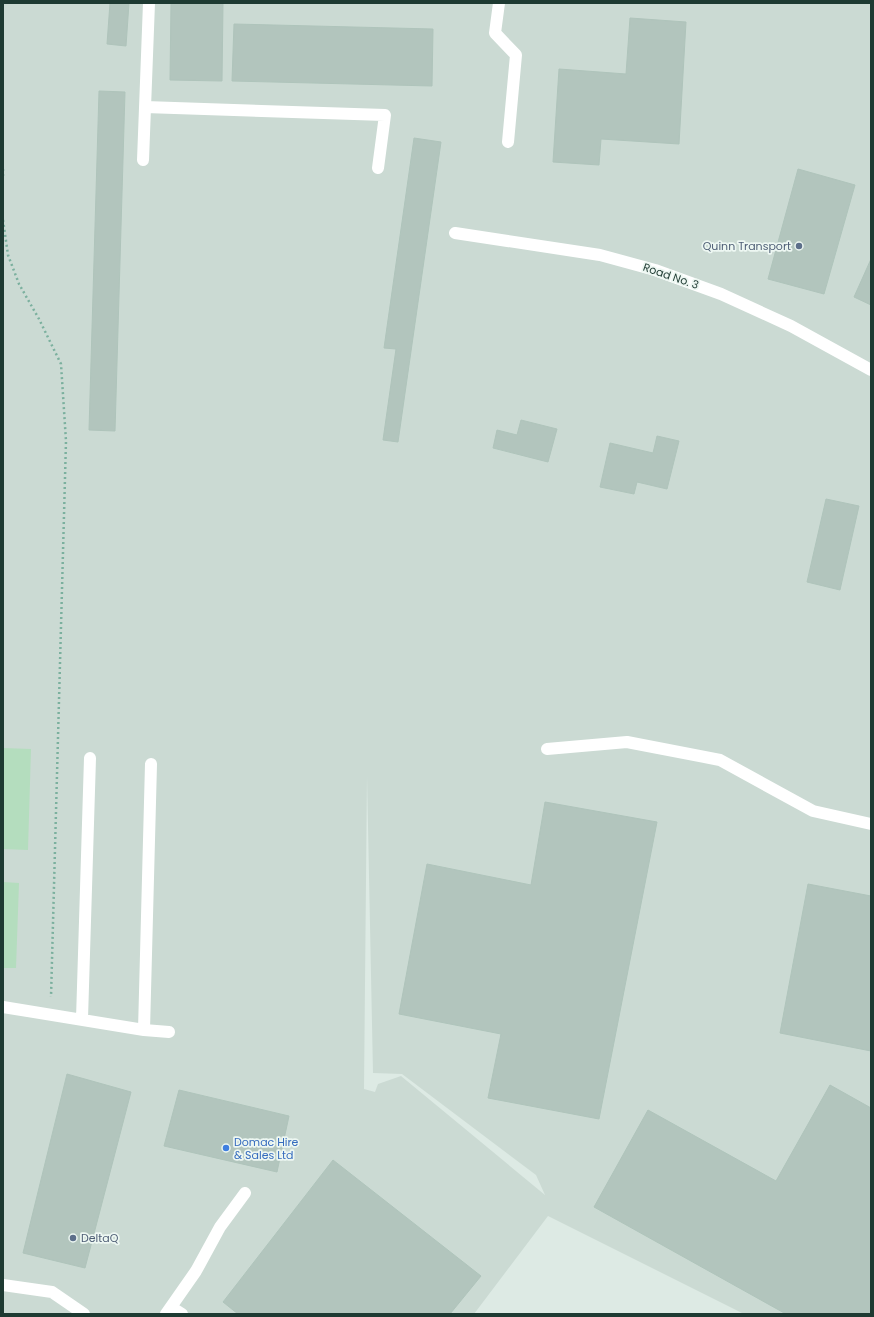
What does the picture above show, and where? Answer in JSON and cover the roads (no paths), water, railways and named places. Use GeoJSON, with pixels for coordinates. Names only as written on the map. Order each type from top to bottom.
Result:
{"type":"FeatureCollection","features":[{"type":"Feature","properties":{"kind":"street"},"geometry":{"type":"LineString","coordinates":[[143,160],[149,3]]}},
{"type":"Feature","properties":{"kind":"street"},"geometry":{"type":"LineString","coordinates":[[499,3],[495,33],[516,55],[508,142]]}},
{"type":"Feature","properties":{"kind":"street"},"geometry":{"type":"LineString","coordinates":[[145,107],[385,116],[378,168]]}},
{"type":"Feature","properties":{"kind":"street","name":"Road No. 3"},"geometry":{"type":"LineString","coordinates":[[455,233],[600,255],[655,270],[721,294],[791,326],[871,370]]}},
{"type":"Feature","properties":{"kind":"street"},"geometry":{"type":"LineString","coordinates":[[547,749],[627,742],[720,760],[813,811],[871,824]]}},
{"type":"Feature","properties":{"kind":"street"},"geometry":{"type":"LineString","coordinates":[[82,1019],[90,758]]}},
{"type":"Feature","properties":{"kind":"street"},"geometry":{"type":"LineString","coordinates":[[144,1030],[151,764]]}},
{"type":"Feature","properties":{"kind":"street"},"geometry":{"type":"LineString","coordinates":[[3,1007],[144,1030],[168,1032]]}},
{"type":"Feature","properties":{"kind":"street"},"geometry":{"type":"LineString","coordinates":[[182,1314],[169,1310],[196,1271],[220,1227],[245,1193]]}},
{"type":"Feature","properties":{"kind":"street"},"geometry":{"type":"LineString","coordinates":[[3,1285],[52,1292],[84,1314]]}},
{"type":"Feature","properties":{"kind":"place","name":"Quinn Transport"},"geometry":{"type":"Point","coordinates":[799,246]}},
{"type":"Feature","properties":{"kind":"place","name":"Domac Hire & Sales Ltd"},"geometry":{"type":"Point","coordinates":[226,1148]}},
{"type":"Feature","properties":{"kind":"place","name":"DeltaQ"},"geometry":{"type":"Point","coordinates":[73,1238]}}]}
